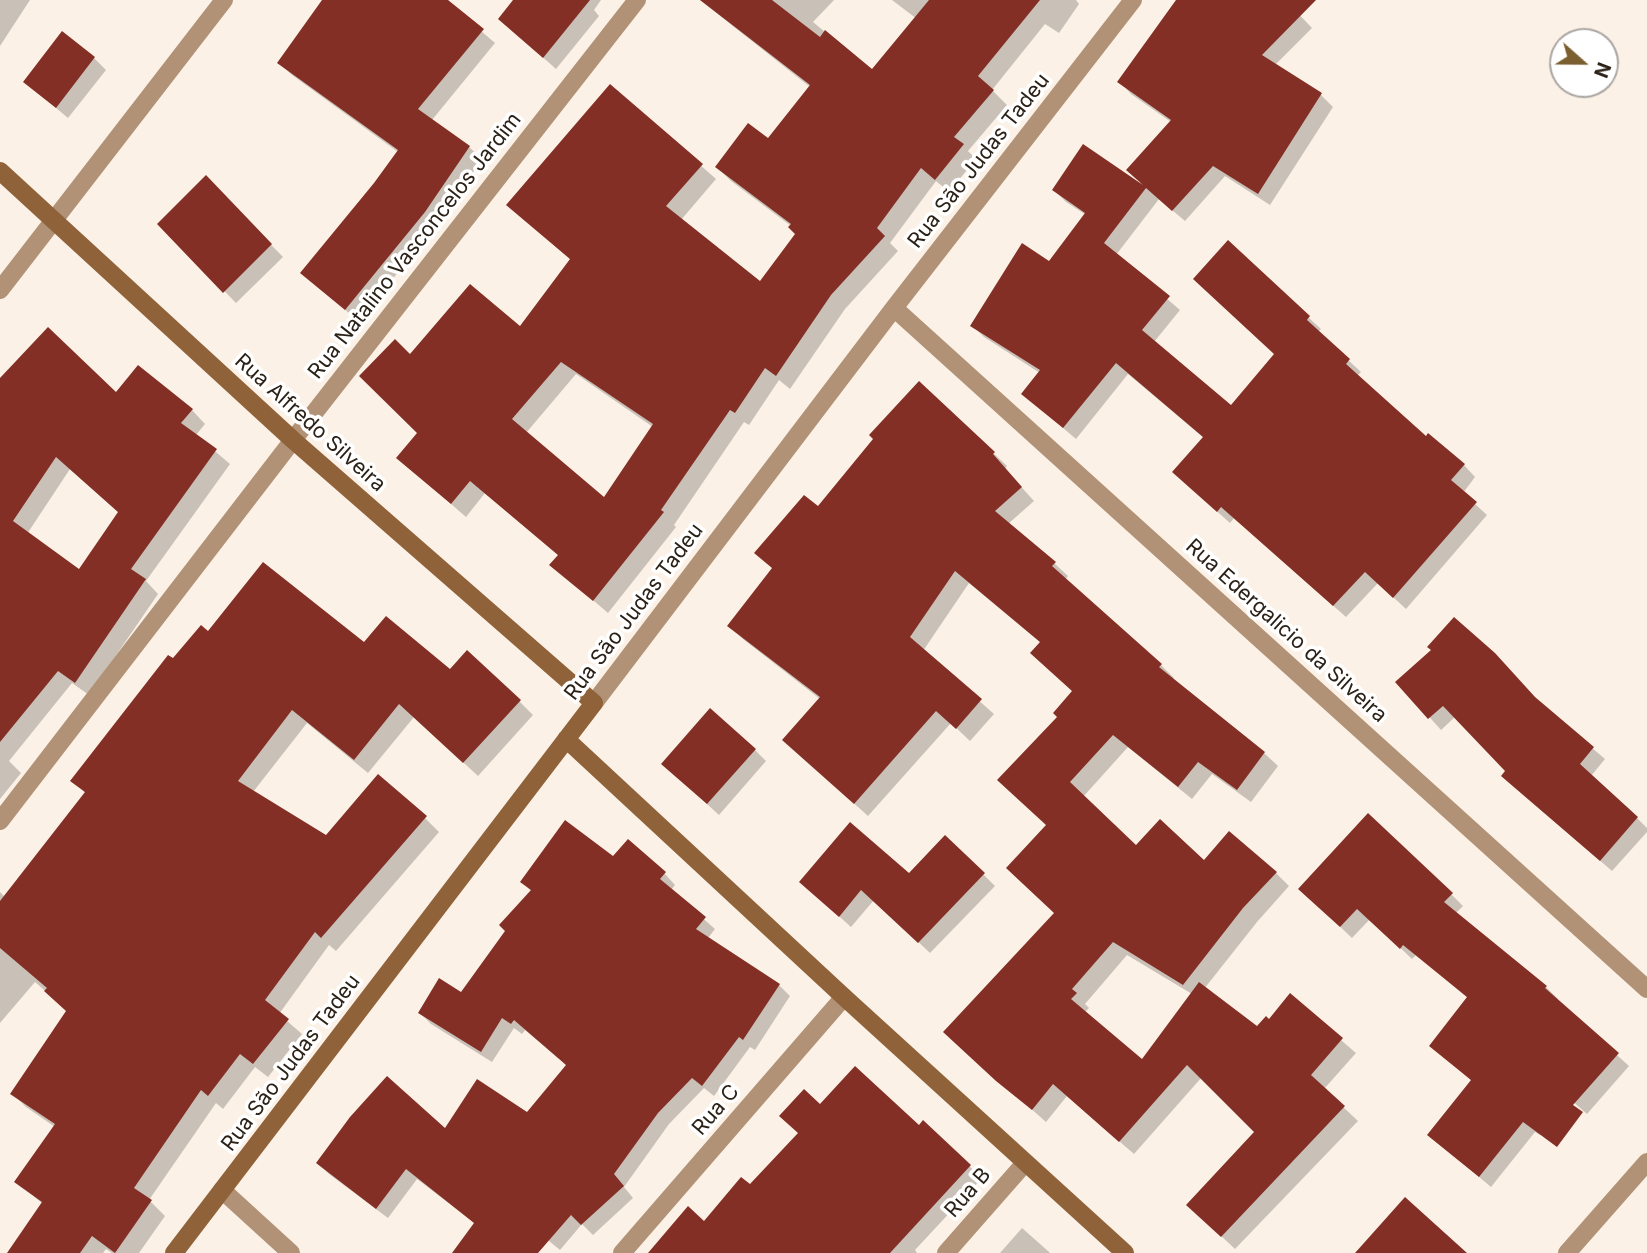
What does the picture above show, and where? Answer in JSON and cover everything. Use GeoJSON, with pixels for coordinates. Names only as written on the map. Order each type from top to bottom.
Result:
{"type":"FeatureCollection","features":[{"type":"Feature","properties":{"kind":"street"},"geometry":{"type":"LineString","coordinates":[[0,290],[224,0]]}},
{"type":"Feature","properties":{"kind":"street","name":"Rua Natalino Vasconcelos Jardim"},"geometry":{"type":"LineString","coordinates":[[0,821],[293,439],[637,0]]}},
{"type":"Feature","properties":{"kind":"street","name":"Rua São Judas Tadeu"},"geometry":{"type":"LineString","coordinates":[[174,1253],[894,308],[1133,0]]}},
{"type":"Feature","properties":{"kind":"street","name":"Rua Alfredo Silveira"},"geometry":{"type":"LineString","coordinates":[[0,171],[293,439],[594,702]]}},
{"type":"Feature","properties":{"kind":"street","name":"Rua Edergalicio da Silveira"},"geometry":{"type":"LineString","coordinates":[[894,308],[1647,989]]}},
{"type":"Feature","properties":{"kind":"street"},"geometry":{"type":"LineString","coordinates":[[566,739],[1125,1253]]}},
{"type":"Feature","properties":{"kind":"street","name":"Rua C"},"geometry":{"type":"LineString","coordinates":[[622,1253],[844,997]]}},
{"type":"Feature","properties":{"kind":"street"},"geometry":{"type":"LineString","coordinates":[[1567,1253],[1647,1162]]}},
{"type":"Feature","properties":{"kind":"street","name":"Rua B"},"geometry":{"type":"LineString","coordinates":[[946,1253],[1025,1163]]}},
{"type":"Feature","properties":{"kind":"street"},"geometry":{"type":"LineString","coordinates":[[222,1191],[290,1253]]}},
{"type":"Feature","properties":{"kind":"building"},"geometry":{"type":"Polygon","coordinates":[[[322,0],[448,0],[484,29],[418,109],[470,146],[425,212],[345,310],[300,273],[398,150],[277,63],[322,0]]]}},
{"type":"Feature","properties":{"kind":"building"},"geometry":{"type":"Polygon","coordinates":[[[513,0],[590,0],[543,58],[498,19],[513,0]]]}},
{"type":"Feature","properties":{"kind":"building"},"geometry":{"type":"Polygon","coordinates":[[[700,0],[772,0],[820,37],[825,30],[872,69],[929,0],[1040,0],[978,76],[994,90],[954,137],[964,144],[935,180],[921,168],[877,228],[885,236],[831,295],[776,376],[765,368],[735,413],[730,410],[661,510],[664,512],[593,601],[549,565],[558,555],[470,481],[451,504],[396,458],[417,433],[359,376],[395,339],[410,354],[470,284],[520,326],[570,259],[506,205],[610,84],[703,164],[666,206],[760,281],[795,234],[788,227],[791,224],[715,167],[748,123],[768,138],[810,85],[700,0]],[[561,362],[512,419],[604,497],[653,424],[561,362]]]}},
{"type":"Feature","properties":{"kind":"building"},"geometry":{"type":"Polygon","coordinates":[[[1176,0],[1316,0],[1262,55],[1322,93],[1258,194],[1213,166],[1172,211],[1146,188],[1104,243],[1170,296],[1142,330],[1231,405],[1274,354],[1193,279],[1228,240],[1310,316],[1307,320],[1350,359],[1346,364],[1426,436],[1428,433],[1465,464],[1451,480],[1477,502],[1393,598],[1365,572],[1333,606],[1221,507],[1217,512],[1172,472],[1203,437],[1116,363],[1063,428],[1021,394],[1040,370],[970,326],[1022,243],[1049,261],[1085,213],[1052,190],[1083,144],[1143,185],[1126,170],[1171,120],[1117,82],[1176,0]]]}},
{"type":"Feature","properties":{"kind":"building"},"geometry":{"type":"Polygon","coordinates":[[[62,31],[95,57],[56,108],[23,82],[62,31]]]}},
{"type":"Feature","properties":{"kind":"building"},"geometry":{"type":"Polygon","coordinates":[[[206,175],[272,244],[223,293],[157,224],[206,175]]]}},
{"type":"Feature","properties":{"kind":"building"},"geometry":{"type":"Polygon","coordinates":[[[48,327],[116,392],[138,365],[193,409],[181,423],[217,449],[131,569],[146,579],[75,683],[58,671],[0,742],[0,378],[48,327]],[[56,457],[13,521],[79,569],[118,512],[56,457]]]}},
{"type":"Feature","properties":{"kind":"building"},"geometry":{"type":"Polygon","coordinates":[[[919,381],[995,452],[993,454],[1022,487],[995,511],[1056,562],[1052,566],[1162,664],[1159,667],[1265,752],[1237,790],[1198,762],[1178,787],[1113,735],[1070,782],[1136,845],[1160,819],[1204,860],[1229,831],[1277,872],[1243,908],[1183,985],[1113,942],[1072,989],[1077,993],[1071,999],[1142,1059],[1199,982],[1257,1026],[1266,1016],[1269,1019],[1290,993],[1343,1038],[1311,1075],[1345,1106],[1221,1237],[1186,1205],[1254,1132],[1187,1065],[1119,1142],[1053,1084],[1032,1110],[943,1032],[1054,913],[1006,868],[1046,825],[997,780],[1057,717],[1053,713],[1072,691],[1030,653],[1040,642],[955,571],[910,637],[982,699],[956,729],[936,711],[854,804],[782,740],[820,697],[727,626],[772,568],[754,553],[804,495],[818,506],[873,439],[869,435],[919,381]]]}},
{"type":"Feature","properties":{"kind":"building"},"geometry":{"type":"Polygon","coordinates":[[[263,562],[364,642],[386,616],[450,669],[467,650],[521,700],[463,763],[399,704],[354,760],[292,710],[238,781],[326,835],[378,774],[427,816],[321,938],[315,932],[265,1000],[289,1019],[253,1064],[240,1054],[208,1096],[201,1090],[134,1188],[152,1200],[115,1253],[92,1236],[80,1253],[7,1253],[42,1202],[14,1182],[55,1124],[10,1094],[66,1011],[44,991],[47,988],[0,948],[0,901],[85,792],[70,781],[168,655],[173,658],[201,625],[208,631],[263,562]]]}},
{"type":"Feature","properties":{"kind":"building"},"geometry":{"type":"Polygon","coordinates":[[[1454,617],[1495,653],[1535,697],[1594,747],[1580,764],[1638,817],[1600,861],[1501,776],[1505,771],[1443,706],[1428,719],[1395,682],[1431,650],[1427,647],[1454,617]]]}},
{"type":"Feature","properties":{"kind":"building"},"geometry":{"type":"Polygon","coordinates":[[[710,708],[756,749],[707,804],[661,764],[710,708]]]}},
{"type":"Feature","properties":{"kind":"building"},"geometry":{"type":"Polygon","coordinates":[[[1368,813],[1453,893],[1444,902],[1547,986],[1545,988],[1619,1053],[1573,1105],[1583,1112],[1557,1147],[1523,1122],[1479,1177],[1427,1135],[1471,1080],[1429,1046],[1467,997],[1403,945],[1400,949],[1357,909],[1340,927],[1298,889],[1368,813]]]}},
{"type":"Feature","properties":{"kind":"building"},"geometry":{"type":"Polygon","coordinates":[[[565,820],[613,856],[628,839],[666,872],[660,879],[706,917],[696,929],[780,984],[743,1040],[739,1037],[702,1086],[692,1078],[658,1113],[614,1174],[624,1186],[581,1225],[571,1215],[538,1253],[452,1253],[474,1223],[406,1169],[376,1209],[316,1163],[350,1117],[387,1076],[445,1128],[477,1079],[527,1112],[566,1065],[514,1020],[511,1024],[502,1018],[481,1052],[418,1013],[439,978],[461,992],[505,931],[499,925],[531,890],[520,882],[565,820]]]}},
{"type":"Feature","properties":{"kind":"building"},"geometry":{"type":"Polygon","coordinates":[[[850,822],[909,873],[945,835],[985,873],[918,943],[861,890],[839,917],[799,882],[850,822]]]}},
{"type":"Feature","properties":{"kind":"building"},"geometry":{"type":"Polygon","coordinates":[[[855,1066],[919,1125],[923,1120],[971,1165],[890,1253],[648,1253],[688,1206],[704,1221],[741,1177],[750,1184],[798,1133],[779,1116],[804,1089],[820,1104],[855,1066]]]}},
{"type":"Feature","properties":{"kind":"building"},"geometry":{"type":"Polygon","coordinates":[[[1405,1197],[1467,1253],[1355,1253],[1405,1197]]]}}]}
